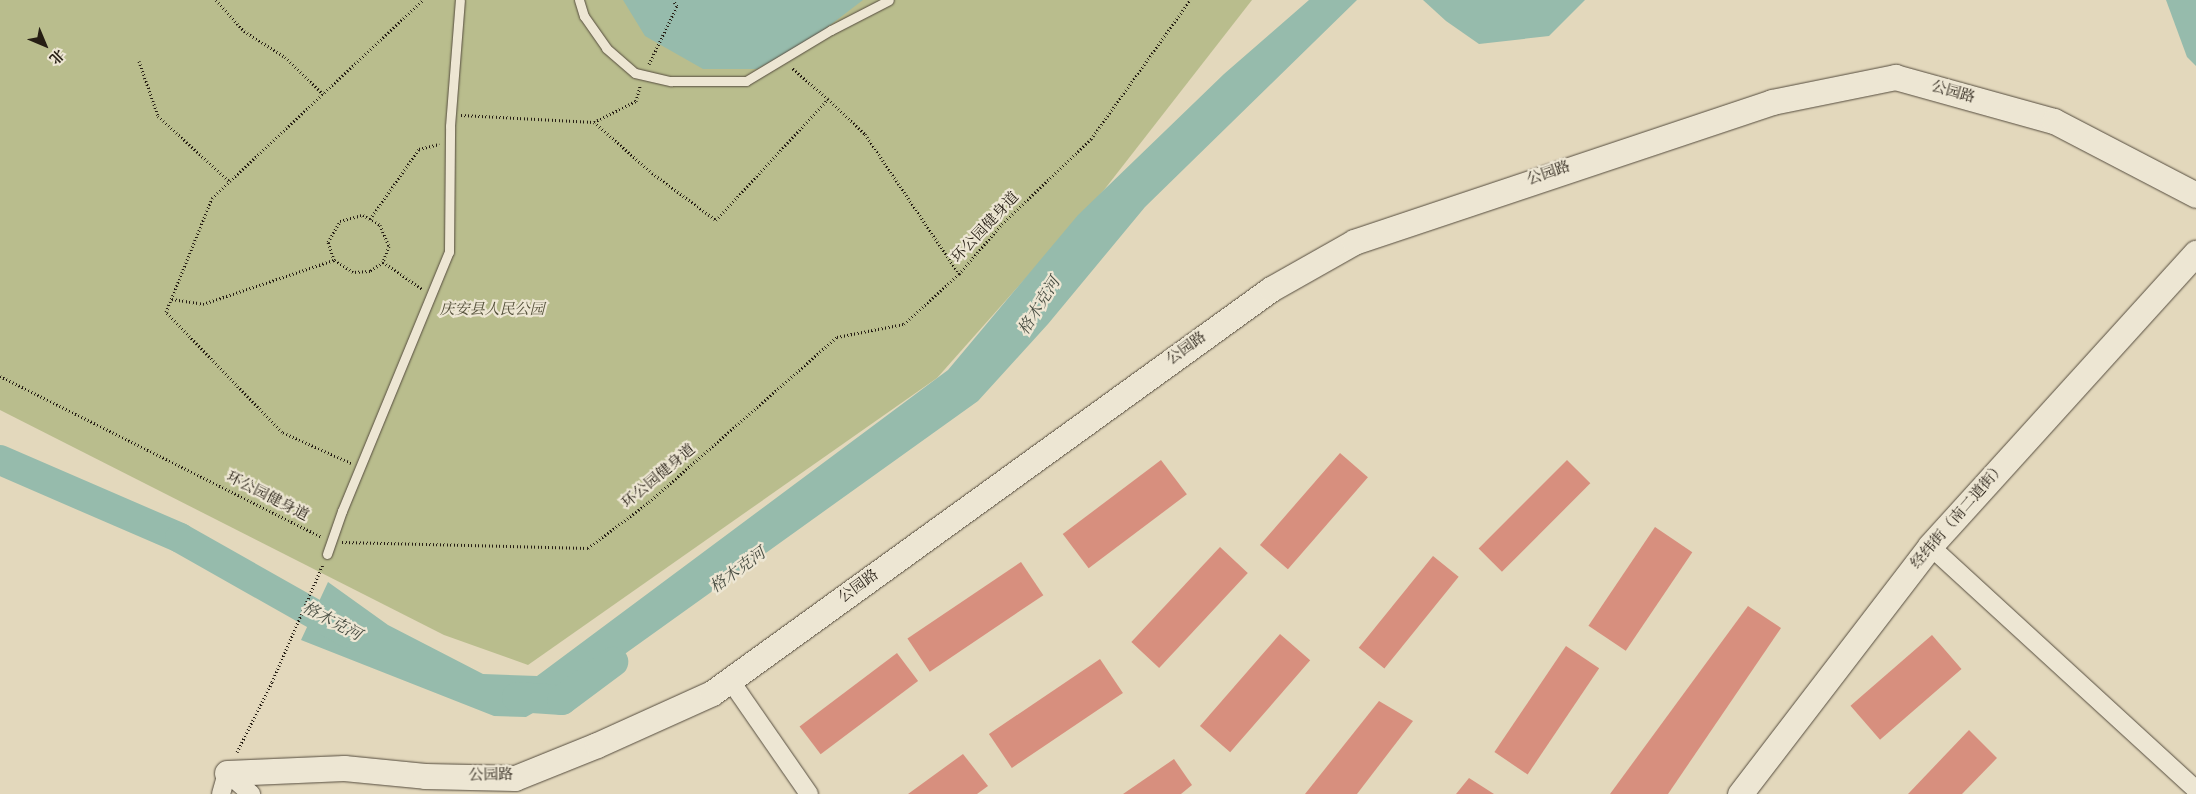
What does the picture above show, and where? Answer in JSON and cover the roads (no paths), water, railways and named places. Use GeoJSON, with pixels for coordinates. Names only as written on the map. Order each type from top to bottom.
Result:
{"type":"FeatureCollection","features":[{"type":"Feature","properties":{"kind":"street","name":"公园路"},"geometry":{"type":"LineString","coordinates":[[224,784],[344,768],[425,776],[515,778],[712,693],[1271,289],[1354,242],[1630,147],[1772,102],[1895,77],[2054,121],[2196,195]]}},
{"type":"Feature","properties":{"kind":"street","name":"经纬街（南二道街）"},"geometry":{"type":"LineString","coordinates":[[1740,794],[1930,546],[2196,253]]}},
{"type":"Feature","properties":{"kind":"street"},"geometry":{"type":"LineString","coordinates":[[1930,546],[2196,790]]}},
{"type":"Feature","properties":{"kind":"street"},"geometry":{"type":"LineString","coordinates":[[730,680],[809,794]]}},
{"type":"Feature","properties":{"kind":"street"},"geometry":{"type":"LineString","coordinates":[[224,784],[251,794]]}},
{"type":"Feature","properties":{"kind":"lane"},"geometry":{"type":"LineString","coordinates":[[327,554],[360,467],[448,252],[451,114],[460,0]]}},
{"type":"Feature","properties":{"kind":"lane"},"geometry":{"type":"LineString","coordinates":[[579,0],[584,16],[606,48],[635,74],[670,81],[746,80],[889,0]]}},
{"type":"Feature","properties":{"kind":"water"},"geometry":{"type":"Polygon","coordinates":[[[623,0],[863,0],[808,42],[757,69],[703,69],[645,36],[623,0]]]}},
{"type":"Feature","properties":{"kind":"water"},"geometry":{"type":"Polygon","coordinates":[[[1309,0],[1357,0],[1145,207],[1048,324],[978,401],[580,686],[526,717],[494,716],[301,640],[328,582],[388,625],[483,674],[537,676],[948,370],[1078,215],[1224,74],[1309,0]]]}},
{"type":"Feature","properties":{"kind":"water"},"geometry":{"type":"Polygon","coordinates":[[[1423,0],[1585,0],[1549,36],[1479,44],[1446,21],[1423,0]]]}},
{"type":"Feature","properties":{"kind":"water"},"geometry":{"type":"Polygon","coordinates":[[[2166,0],[2196,0],[2196,66],[2187,57],[2166,0]]]}},
{"type":"Feature","properties":{"kind":"waterway","name":"格木克河"},"geometry":{"type":"LineString","coordinates":[[0,460],[180,538],[348,633]]}},
{"type":"Feature","properties":{"kind":"waterway","name":"格木克河"},"geometry":{"type":"LineString","coordinates":[[517,697],[562,700],[613,662]]}},
{"type":"Feature","properties":{"kind":"park label","name":"庆安县人民公园"},"geometry":{"type":"Point","coordinates":[492,311]}}]}
